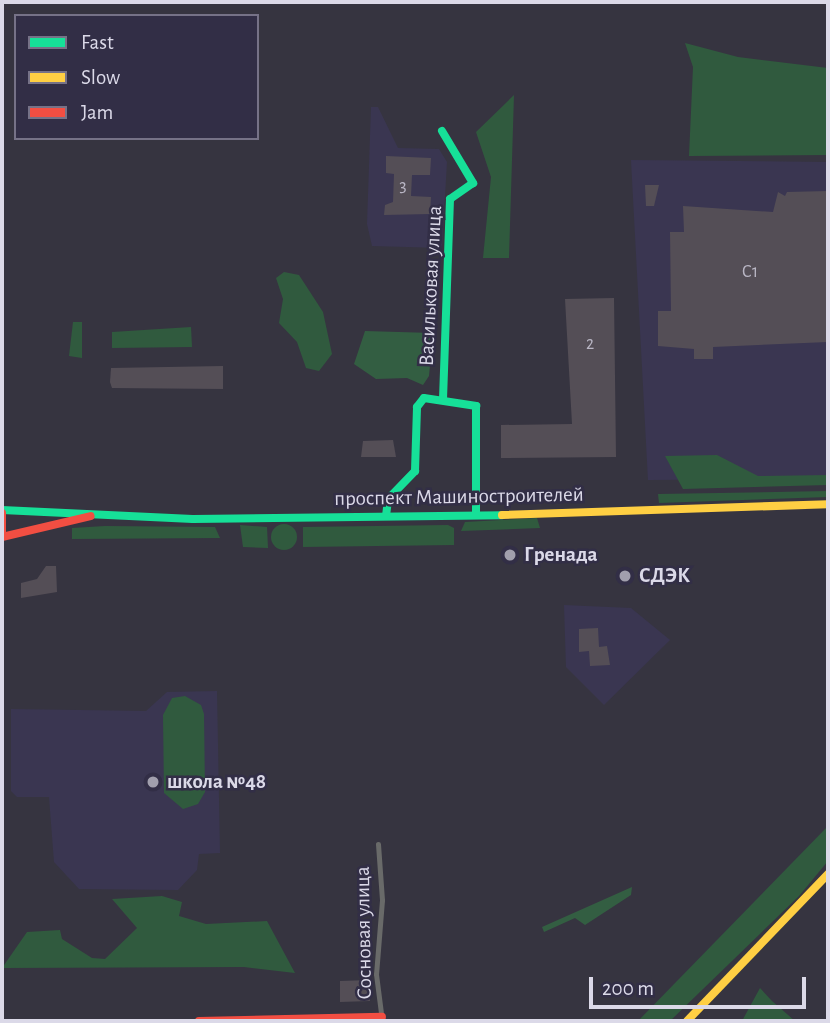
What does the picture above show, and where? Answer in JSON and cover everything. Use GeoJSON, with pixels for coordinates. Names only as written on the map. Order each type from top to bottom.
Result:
{"type":"FeatureCollection","features":[{"type":"Feature","properties":{"kind":"street","name":"Васильковая улица"},"geometry":{"type":"LineString","coordinates":[[442,131],[473,183],[450,200],[443,400]]}},
{"type":"Feature","properties":{"kind":"street"},"geometry":{"type":"LineString","coordinates":[[386,516],[388,499],[415,471],[418,403],[424,398],[476,406],[476,514]]}},
{"type":"Feature","properties":{"kind":"street","name":"проспект Машиностроителей"},"geometry":{"type":"LineString","coordinates":[[91,516],[2,536],[2,512],[91,516],[386,516],[828,504]]}},
{"type":"Feature","properties":{"kind":"street","name":"Сосновая улица"},"geometry":{"type":"LineString","coordinates":[[378,844],[382,900],[376,974],[382,1019]]}},
{"type":"Feature","properties":{"kind":"street"},"geometry":{"type":"LineString","coordinates":[[687,1021],[828,874]]}},
{"type":"Feature","properties":{"kind":"street"},"geometry":{"type":"LineString","coordinates":[[199,1021],[382,1019]]}},
{"type":"Feature","properties":{"kind":"shaded area"},"geometry":{"type":"Polygon","coordinates":[[[371,107],[378,107],[398,148],[439,149],[447,162],[442,248],[372,246],[367,224],[371,107]]]}},
{"type":"Feature","properties":{"kind":"shaded area"},"geometry":{"type":"Polygon","coordinates":[[[631,160],[828,162],[828,479],[648,480],[631,160]]]}},
{"type":"Feature","properties":{"kind":"shaded area"},"geometry":{"type":"Polygon","coordinates":[[[564,605],[631,608],[670,640],[604,705],[566,667],[564,605]]]}},
{"type":"Feature","properties":{"kind":"shaded area","name":"школа №48"},"geometry":{"type":"Polygon","coordinates":[[[217,691],[220,853],[199,854],[197,870],[178,890],[79,889],[54,862],[49,797],[17,797],[11,791],[11,709],[146,711],[167,692],[217,691]]]}},
{"type":"Feature","properties":{"kind":"green space"},"geometry":{"type":"Polygon","coordinates":[[[685,43],[738,57],[828,68],[828,155],[689,156],[693,67],[685,43]]]}},
{"type":"Feature","properties":{"kind":"green space"},"geometry":{"type":"Polygon","coordinates":[[[514,95],[509,258],[483,258],[491,177],[476,132],[514,95]]]}},
{"type":"Feature","properties":{"kind":"green space"},"geometry":{"type":"Polygon","coordinates":[[[284,272],[299,275],[323,312],[332,354],[319,371],[306,368],[297,342],[279,323],[283,299],[276,278],[284,272]]]}},
{"type":"Feature","properties":{"kind":"green space"},"geometry":{"type":"Polygon","coordinates":[[[73,322],[82,322],[82,358],[69,356],[73,322]]]}},
{"type":"Feature","properties":{"kind":"green space"},"geometry":{"type":"Polygon","coordinates":[[[191,327],[192,347],[112,348],[112,332],[191,327]]]}},
{"type":"Feature","properties":{"kind":"green space"},"geometry":{"type":"Polygon","coordinates":[[[365,331],[433,333],[429,376],[423,385],[407,378],[376,379],[354,364],[365,331]]]}},
{"type":"Feature","properties":{"kind":"green space"},"geometry":{"type":"Polygon","coordinates":[[[717,455],[758,476],[828,475],[828,485],[683,489],[665,456],[717,455]]]}},
{"type":"Feature","properties":{"kind":"green space"},"geometry":{"type":"Polygon","coordinates":[[[828,491],[828,497],[659,503],[658,494],[828,491]]]}},
{"type":"Feature","properties":{"kind":"green space"},"geometry":{"type":"Polygon","coordinates":[[[537,518],[540,528],[461,531],[465,522],[537,518]]]}},
{"type":"Feature","properties":{"kind":"green space"},"geometry":{"type":"Polygon","coordinates":[[[284,524],[293,528],[297,537],[293,546],[284,550],[275,546],[271,537],[275,528],[284,524]]]}},
{"type":"Feature","properties":{"kind":"green space"},"geometry":{"type":"Polygon","coordinates":[[[240,525],[267,527],[268,548],[243,547],[240,525]]]}},
{"type":"Feature","properties":{"kind":"green space"},"geometry":{"type":"Polygon","coordinates":[[[448,525],[454,528],[454,545],[303,547],[303,527],[448,525]]]}},
{"type":"Feature","properties":{"kind":"green space"},"geometry":{"type":"Polygon","coordinates":[[[215,527],[220,538],[72,539],[72,528],[215,527]]]}},
{"type":"Feature","properties":{"kind":"green space"},"geometry":{"type":"Polygon","coordinates":[[[185,696],[201,705],[204,714],[205,792],[198,804],[183,809],[164,793],[163,715],[172,698],[185,696]]]}},
{"type":"Feature","properties":{"kind":"green space"},"geometry":{"type":"Polygon","coordinates":[[[828,826],[828,861],[799,896],[670,1021],[638,1021],[828,826]]]}},
{"type":"Feature","properties":{"kind":"green space"},"geometry":{"type":"Polygon","coordinates":[[[632,887],[631,895],[585,925],[575,918],[544,932],[542,927],[632,887]]]}},
{"type":"Feature","properties":{"kind":"green space"},"geometry":{"type":"Polygon","coordinates":[[[162,896],[182,902],[179,916],[206,924],[267,921],[295,973],[244,967],[2,968],[27,932],[60,930],[62,939],[92,958],[105,959],[137,928],[112,899],[162,896]]]}},
{"type":"Feature","properties":{"kind":"green space"},"geometry":{"type":"Polygon","coordinates":[[[760,988],[772,1001],[795,1021],[742,1021],[760,988]]]}},
{"type":"Feature","properties":{"kind":"building"},"geometry":{"type":"Polygon","coordinates":[[[386,156],[431,158],[430,175],[412,175],[411,196],[431,197],[430,214],[384,215],[385,205],[393,202],[394,174],[386,173],[386,156]]]}},
{"type":"Feature","properties":{"kind":"building"},"geometry":{"type":"Polygon","coordinates":[[[645,185],[659,185],[654,206],[646,206],[645,185]]]}},
{"type":"Feature","properties":{"kind":"building"},"geometry":{"type":"Polygon","coordinates":[[[828,191],[828,342],[713,347],[713,359],[694,359],[694,349],[658,346],[658,311],[671,311],[670,232],[684,232],[683,206],[773,212],[778,192],[785,196],[787,192],[828,191]]]}},
{"type":"Feature","properties":{"kind":"building"},"geometry":{"type":"Polygon","coordinates":[[[614,298],[616,457],[501,458],[501,425],[572,424],[565,299],[614,298]]]}},
{"type":"Feature","properties":{"kind":"building"},"geometry":{"type":"Polygon","coordinates":[[[223,366],[223,389],[112,388],[110,382],[111,368],[223,366]]]}},
{"type":"Feature","properties":{"kind":"building"},"geometry":{"type":"Polygon","coordinates":[[[393,440],[396,457],[361,457],[363,441],[393,440]]]}},
{"type":"Feature","properties":{"kind":"building"},"geometry":{"type":"Polygon","coordinates":[[[46,566],[56,566],[57,592],[21,598],[21,583],[37,579],[46,566]]]}},
{"type":"Feature","properties":{"kind":"building"},"geometry":{"type":"Polygon","coordinates":[[[598,628],[599,647],[607,646],[610,665],[590,666],[589,651],[579,652],[579,629],[598,628]]]}},
{"type":"Feature","properties":{"kind":"building"},"geometry":{"type":"Polygon","coordinates":[[[369,980],[370,1001],[340,1002],[340,981],[369,980]]]}},
{"type":"Feature","properties":{"kind":"traffic: fast"},"geometry":{"type":"LineString","coordinates":[[442,131],[473,183],[450,199],[443,400]]}},
{"type":"Feature","properties":{"kind":"traffic: fast"},"geometry":{"type":"LineString","coordinates":[[386,516],[388,499],[415,471],[417,407],[424,398],[476,406],[476,514]]}},
{"type":"Feature","properties":{"kind":"traffic: fast"},"geometry":{"type":"LineString","coordinates":[[2,510],[193,519],[502,515]]}},
{"type":"Feature","properties":{"kind":"traffic: slow"},"geometry":{"type":"LineString","coordinates":[[502,515],[828,504]]}},
{"type":"Feature","properties":{"kind":"traffic: slow"},"geometry":{"type":"LineString","coordinates":[[687,1021],[828,874]]}},
{"type":"Feature","properties":{"kind":"traffic: jam"},"geometry":{"type":"LineString","coordinates":[[2,513],[2,535]]}},
{"type":"Feature","properties":{"kind":"traffic: jam"},"geometry":{"type":"LineString","coordinates":[[2,537],[91,516]]}},
{"type":"Feature","properties":{"kind":"traffic: jam"},"geometry":{"type":"LineString","coordinates":[[199,1021],[382,1017]]}},
{"type":"Feature","properties":{"kind":"place","name":"Гренада"},"geometry":{"type":"Point","coordinates":[510,555]}},
{"type":"Feature","properties":{"kind":"place","name":"СДЭК"},"geometry":{"type":"Point","coordinates":[625,576]}},
{"type":"Feature","properties":{"kind":"place","name":"школа №48"},"geometry":{"type":"Point","coordinates":[153,782]}}]}
